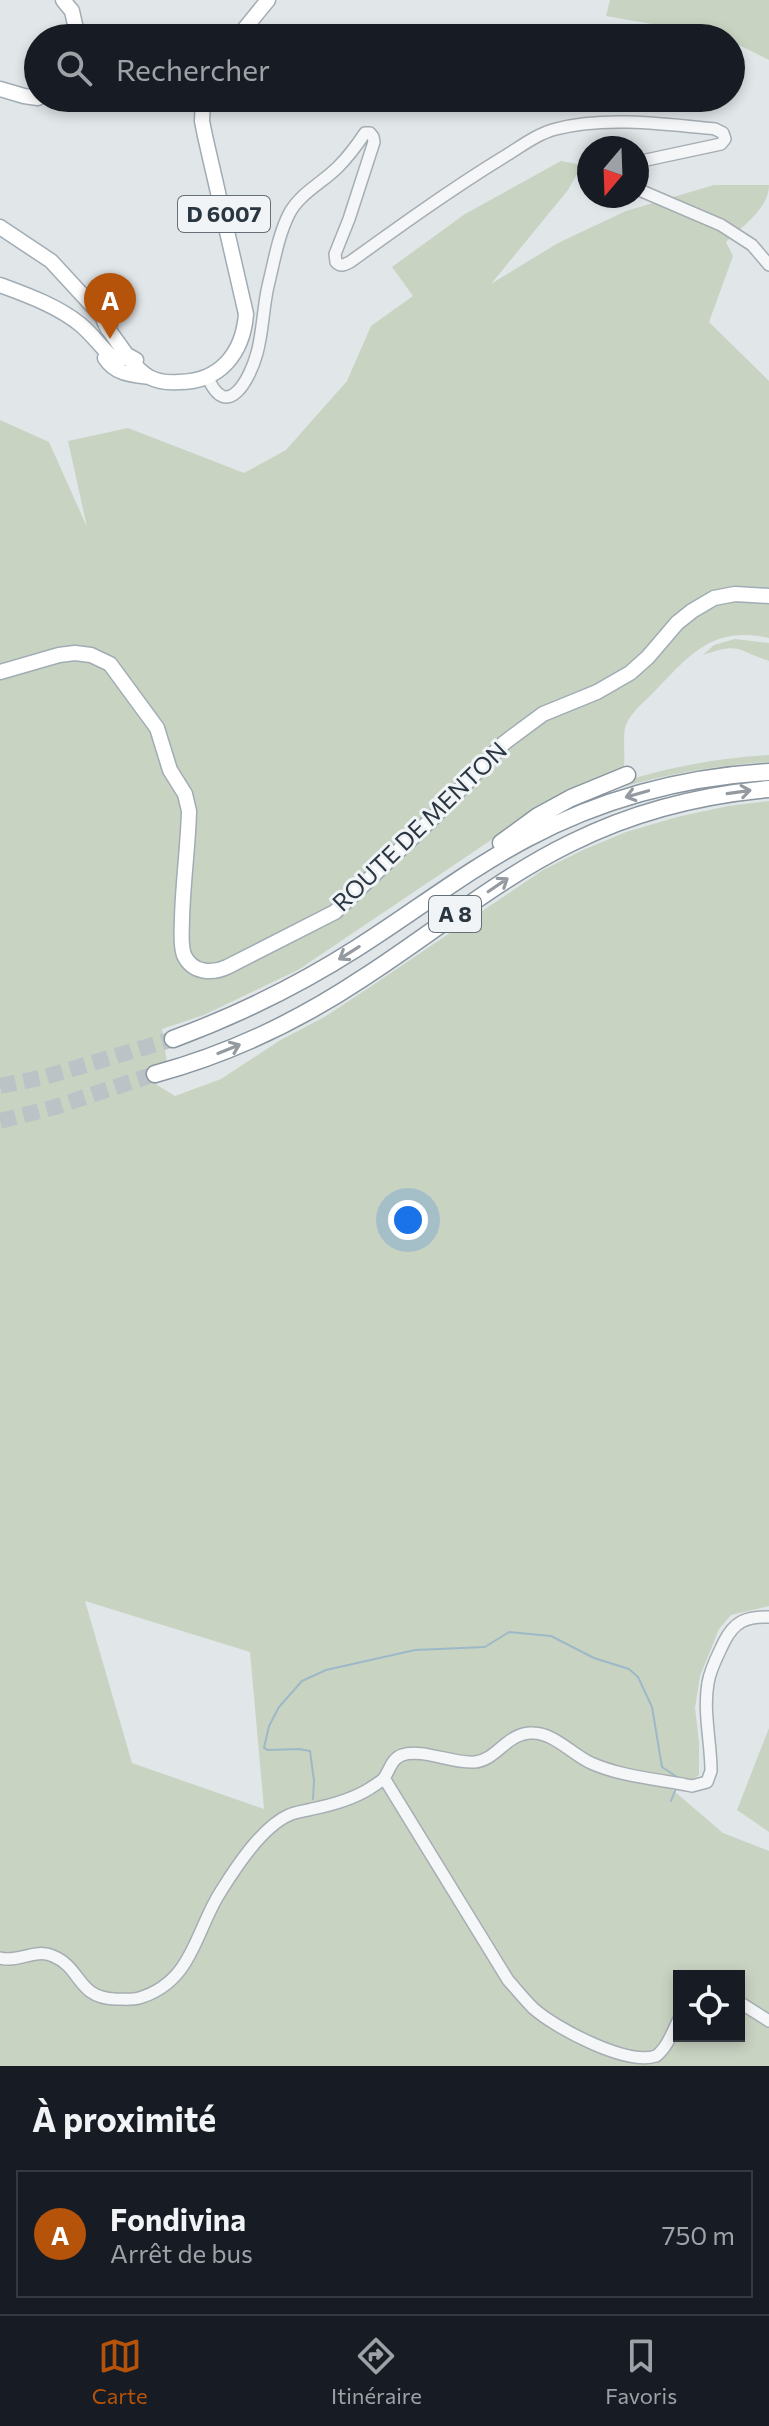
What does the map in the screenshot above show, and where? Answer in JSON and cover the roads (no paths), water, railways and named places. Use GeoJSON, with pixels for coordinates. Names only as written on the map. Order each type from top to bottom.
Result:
{"type":"FeatureCollection","features":[{"type":"Feature","properties":{"kind":"highway","name":"A 8"},"geometry":{"type":"LineString","coordinates":[[173,1039],[245,1010],[304,981],[505,851],[581,813],[664,787],[769,772]]}},
{"type":"Feature","properties":{"kind":"highway"},"geometry":{"type":"LineString","coordinates":[[414,910],[472,862],[538,816],[571,798],[627,775]]}},
{"type":"Feature","properties":{"kind":"highway","name":"A 8"},"geometry":{"type":"LineString","coordinates":[[155,1074],[247,1041],[321,1003],[381,966],[506,880],[583,837],[672,805],[769,789]]}},
{"type":"Feature","properties":{"kind":"main road"},"geometry":{"type":"LineString","coordinates":[[63,0],[72,11],[75,24]]}},
{"type":"Feature","properties":{"kind":"main road"},"geometry":{"type":"LineString","coordinates":[[248,24],[268,0]]}},
{"type":"Feature","properties":{"kind":"main road"},"geometry":{"type":"LineString","coordinates":[[0,89],[24,96]]}},
{"type":"Feature","properties":{"kind":"main road","name":"D 6007"},"geometry":{"type":"LineString","coordinates":[[204,112],[205,136],[246,314],[241,343],[230,359],[209,375]]}},
{"type":"Feature","properties":{"kind":"main road"},"geometry":{"type":"LineString","coordinates":[[0,227],[51,261],[104,321],[132,362],[150,377],[175,383],[198,381],[209,375]]}},
{"type":"Feature","properties":{"kind":"main road"},"geometry":{"type":"LineString","coordinates":[[0,285],[77,321],[116,361],[132,362],[180,377],[209,375]]}},
{"type":"Feature","properties":{"kind":"main road","name":"ROUTE DE MENTON"},"geometry":{"type":"LineString","coordinates":[[0,672],[75,653],[102,659],[119,674],[157,728],[170,770],[187,800],[189,811],[182,903],[184,953],[196,968],[214,972],[335,912],[437,814],[504,743],[543,714],[597,692],[630,673],[692,611],[714,598],[735,594],[769,596]]}},
{"type":"Feature","properties":{"kind":"street"},"geometry":{"type":"LineString","coordinates":[[209,375],[217,396],[224,399],[237,392],[257,354],[269,280],[290,212],[297,202],[338,167],[365,133],[373,137],[374,142],[335,254],[339,265],[350,262],[446,193],[544,133],[576,125],[627,122],[715,129],[723,133],[725,139],[721,144],[649,159]]}},
{"type":"Feature","properties":{"kind":"street"},"geometry":{"type":"LineString","coordinates":[[649,194],[721,225],[752,245],[769,265]]}},
{"type":"Feature","properties":{"kind":"street"},"geometry":{"type":"LineString","coordinates":[[0,1958],[5,1960],[33,1953],[48,1954],[62,1960],[90,1993],[105,1999],[137,1999],[159,1990],[177,1976],[193,1952],[219,1893],[264,1833],[288,1815],[348,1800],[384,1778],[389,1766],[400,1756],[412,1753],[474,1762],[485,1759],[515,1736],[540,1733],[606,1769],[692,1786],[707,1782],[711,1771],[708,1680],[734,1626],[744,1619],[769,1617]]}},
{"type":"Feature","properties":{"kind":"street"},"geometry":{"type":"LineString","coordinates":[[384,1778],[500,1966],[534,2009],[607,2055],[627,2060],[653,2058],[673,2029]]}},
{"type":"Feature","properties":{"kind":"street"},"geometry":{"type":"LineString","coordinates":[[745,2006],[769,2021]]}},
{"type":"Feature","properties":{"kind":"waterway"},"geometry":{"type":"LineString","coordinates":[[313,1799],[310,1751],[264,1748],[269,1726],[279,1707],[302,1681],[326,1670],[415,1650],[485,1647],[509,1632],[551,1636],[594,1658],[629,1669],[638,1677],[652,1707],[662,1767],[677,1777]]}},
{"type":"Feature","properties":{"kind":"waterway"},"geometry":{"type":"LineString","coordinates":[[671,1801],[676,1788]]}},
{"type":"Feature","properties":{"kind":"tunnel"},"geometry":{"type":"LineString","coordinates":[[0,1086],[45,1077],[173,1039]]}},
{"type":"Feature","properties":{"kind":"tunnel"},"geometry":{"type":"LineString","coordinates":[[0,1121],[55,1107],[155,1074]]}},
{"type":"Feature","properties":{"kind":"place","name":"Fondivina"},"geometry":{"type":"Point","coordinates":[110,339]}}]}
